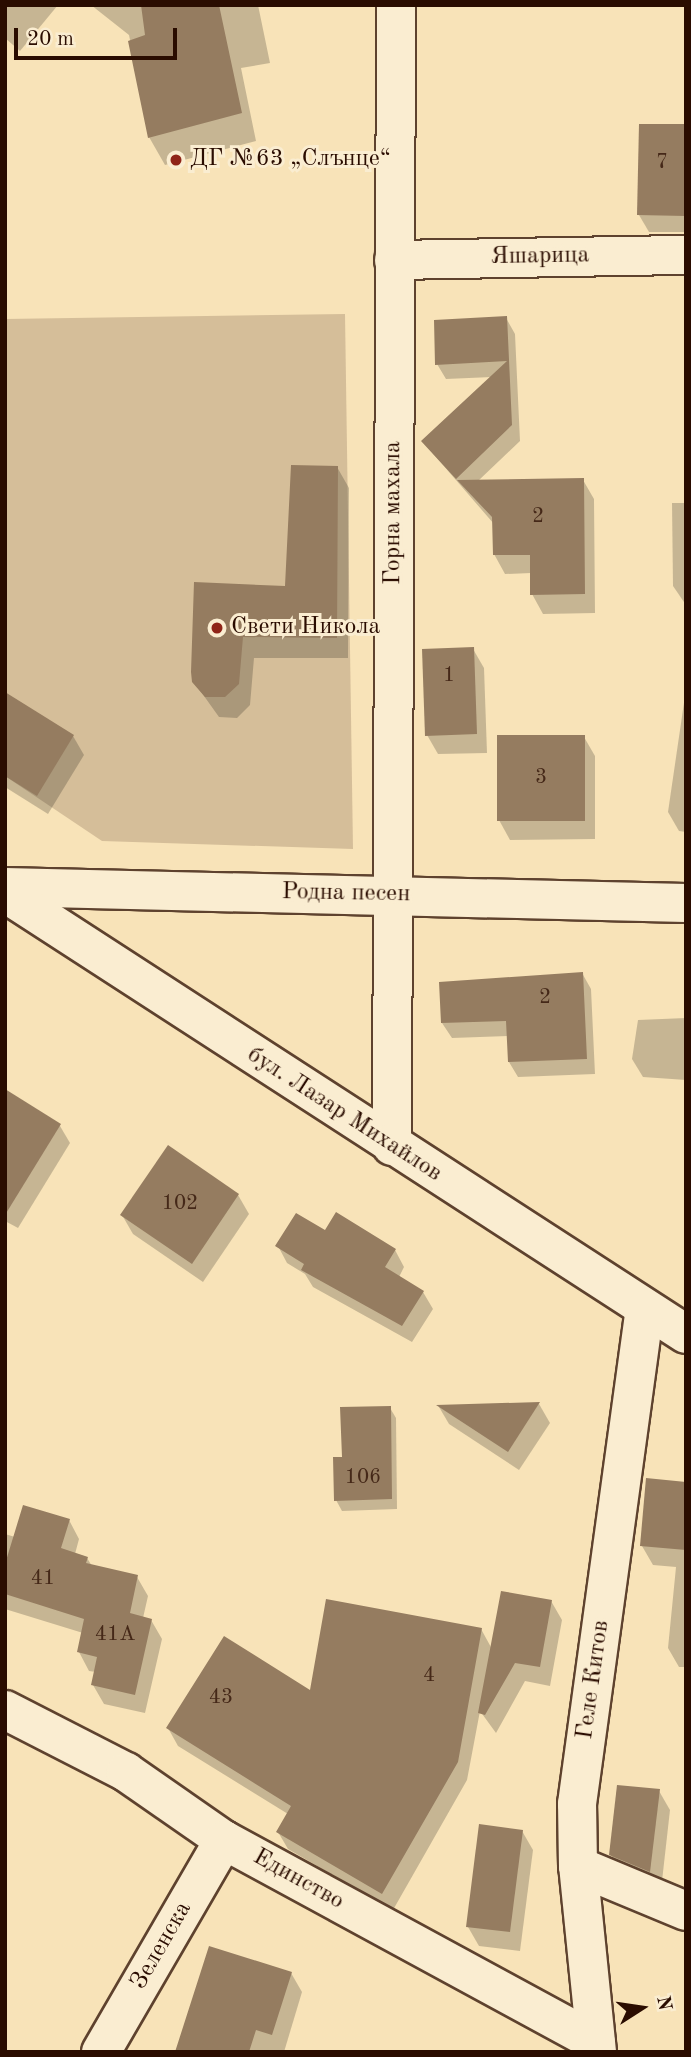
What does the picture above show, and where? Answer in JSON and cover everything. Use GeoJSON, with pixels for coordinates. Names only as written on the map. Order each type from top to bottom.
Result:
{"type":"FeatureCollection","features":[{"type":"Feature","properties":{"kind":"street","name":"Горна махала"},"geometry":{"type":"LineString","coordinates":[[392,1146],[396,5]]}},
{"type":"Feature","properties":{"kind":"street","name":"Яшарица"},"geometry":{"type":"LineString","coordinates":[[394,260],[686,255]]}},
{"type":"Feature","properties":{"kind":"street","name":"Родна песен"},"geometry":{"type":"LineString","coordinates":[[5,887],[393,894],[686,903]]}},
{"type":"Feature","properties":{"kind":"street","name":"бул. Лазар Михайлов"},"geometry":{"type":"LineString","coordinates":[[5,893],[645,1310],[686,1334]]}},
{"type":"Feature","properties":{"kind":"street","name":"Геле Китов"},"geometry":{"type":"LineString","coordinates":[[596,2047],[578,1866],[577,1804],[645,1310]]}},
{"type":"Feature","properties":{"kind":"street","name":"Единство"},"geometry":{"type":"LineString","coordinates":[[5,1710],[125,1772],[224,1840],[596,2047]]}},
{"type":"Feature","properties":{"kind":"street","name":"Зеленска"},"geometry":{"type":"LineString","coordinates":[[101,2052],[224,1840]]}},
{"type":"Feature","properties":{"kind":"street"},"geometry":{"type":"LineString","coordinates":[[578,1866],[686,1911]]}},
{"type":"Feature","properties":{"kind":"shaded area"},"geometry":{"type":"Polygon","coordinates":[[[345,314],[353,849],[102,841],[5,776],[5,319],[345,314]]]}},
{"type":"Feature","properties":{"kind":"building"},"geometry":{"type":"Polygon","coordinates":[[[141,5],[219,5],[242,113],[148,138],[128,41],[145,35],[141,5]]]}},
{"type":"Feature","properties":{"kind":"building"},"geometry":{"type":"Polygon","coordinates":[[[639,124],[686,124],[686,216],[637,215],[639,124]]]}},
{"type":"Feature","properties":{"kind":"building"},"geometry":{"type":"Polygon","coordinates":[[[507,316],[512,425],[456,479],[421,441],[507,361],[435,365],[434,320],[507,316]]]}},
{"type":"Feature","properties":{"kind":"building"},"geometry":{"type":"Polygon","coordinates":[[[291,465],[338,466],[337,638],[243,637],[239,684],[225,697],[205,697],[192,682],[191,672],[194,582],[285,586],[291,465]]]}},
{"type":"Feature","properties":{"kind":"building"},"geometry":{"type":"Polygon","coordinates":[[[584,478],[585,594],[530,595],[530,555],[493,555],[492,517],[457,480],[584,478]]]}},
{"type":"Feature","properties":{"kind":"building"},"geometry":{"type":"Polygon","coordinates":[[[474,647],[477,734],[425,736],[422,649],[474,647]]]}},
{"type":"Feature","properties":{"kind":"building"},"geometry":{"type":"Polygon","coordinates":[[[5,692],[74,735],[37,796],[5,776],[5,692]]]}},
{"type":"Feature","properties":{"kind":"building"},"geometry":{"type":"Polygon","coordinates":[[[497,735],[585,735],[585,821],[497,821],[497,735]]]}},
{"type":"Feature","properties":{"kind":"building"},"geometry":{"type":"Polygon","coordinates":[[[583,972],[587,1059],[508,1062],[506,1021],[441,1023],[439,982],[583,972]]]}},
{"type":"Feature","properties":{"kind":"building"},"geometry":{"type":"Polygon","coordinates":[[[5,1089],[61,1124],[5,1215],[5,1089]]]}},
{"type":"Feature","properties":{"kind":"building"},"geometry":{"type":"Polygon","coordinates":[[[168,1145],[239,1194],[192,1264],[120,1215],[168,1145]]]}},
{"type":"Feature","properties":{"kind":"building"},"geometry":{"type":"Polygon","coordinates":[[[336,1212],[396,1249],[385,1267],[424,1291],[402,1326],[301,1270],[304,1264],[275,1246],[296,1213],[325,1230],[336,1212]]]}},
{"type":"Feature","properties":{"kind":"building"},"geometry":{"type":"Polygon","coordinates":[[[540,1402],[508,1452],[436,1405],[540,1402]]]}},
{"type":"Feature","properties":{"kind":"building"},"geometry":{"type":"Polygon","coordinates":[[[391,1406],[392,1499],[334,1501],[333,1457],[342,1457],[340,1407],[391,1406]]]}},
{"type":"Feature","properties":{"kind":"building"},"geometry":{"type":"Polygon","coordinates":[[[646,1478],[686,1482],[686,1550],[640,1546],[646,1478]]]}},
{"type":"Feature","properties":{"kind":"building"},"geometry":{"type":"Polygon","coordinates":[[[23,1505],[70,1519],[61,1548],[88,1557],[86,1563],[138,1575],[130,1613],[152,1619],[135,1695],[91,1685],[97,1657],[77,1652],[84,1619],[5,1594],[5,1564],[23,1505]]]}},
{"type":"Feature","properties":{"kind":"building"},"geometry":{"type":"Polygon","coordinates":[[[501,1591],[552,1600],[540,1667],[515,1663],[485,1715],[478,1713],[501,1591]]]}},
{"type":"Feature","properties":{"kind":"building"},"geometry":{"type":"Polygon","coordinates":[[[326,1599],[482,1628],[458,1762],[382,1894],[276,1832],[291,1806],[166,1728],[224,1636],[310,1690],[326,1599]]]}},
{"type":"Feature","properties":{"kind":"building"},"geometry":{"type":"Polygon","coordinates":[[[617,1785],[660,1789],[650,1872],[609,1855],[617,1785]]]}},
{"type":"Feature","properties":{"kind":"building"},"geometry":{"type":"Polygon","coordinates":[[[479,1824],[523,1830],[510,1932],[466,1927],[479,1824]]]}},
{"type":"Feature","properties":{"kind":"building"},"geometry":{"type":"Polygon","coordinates":[[[209,1946],[292,1972],[272,2035],[256,2030],[249,2052],[175,2052],[209,1946]]]}},
{"type":"Feature","properties":{"kind":"place","name":"ДГ №63 „Слънце“"},"geometry":{"type":"Point","coordinates":[176,160]}},
{"type":"Feature","properties":{"kind":"place","name":"Свети Никола"},"geometry":{"type":"Point","coordinates":[217,628]}}]}
